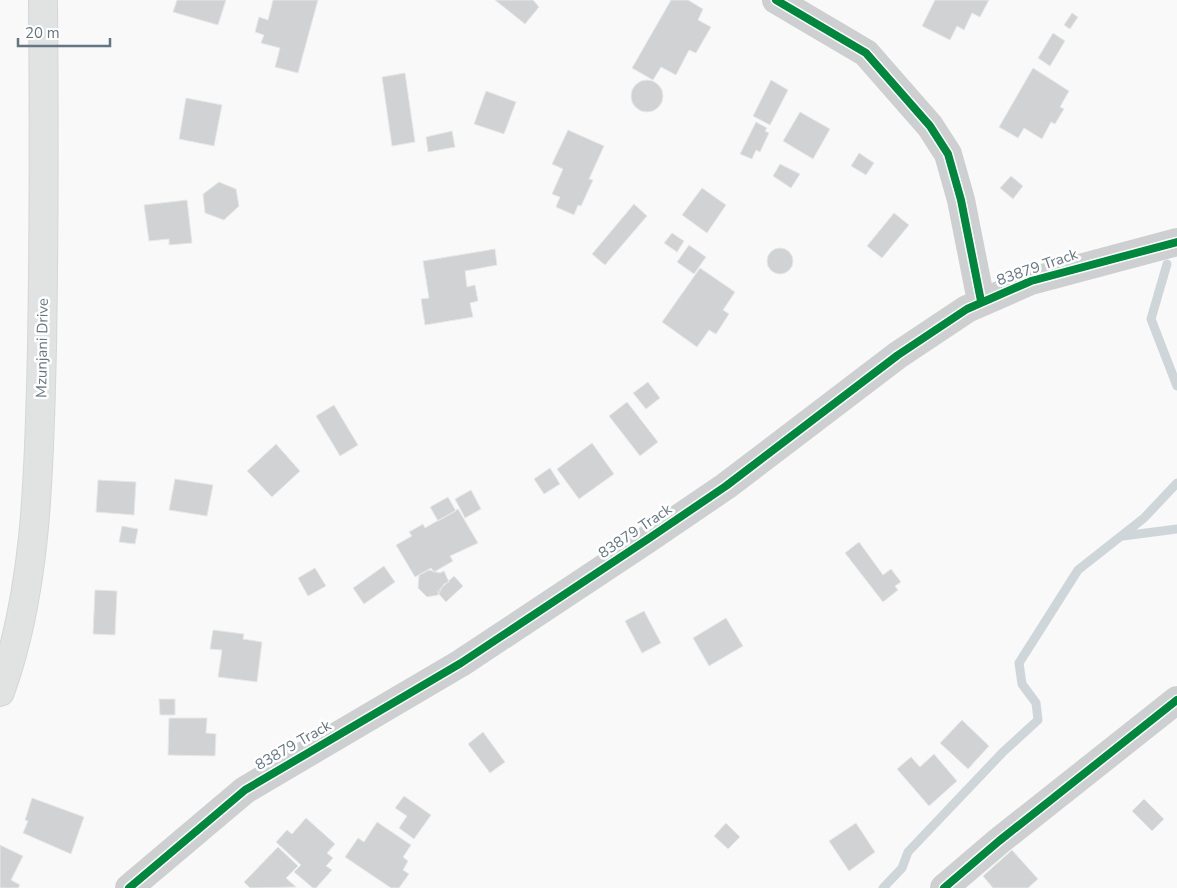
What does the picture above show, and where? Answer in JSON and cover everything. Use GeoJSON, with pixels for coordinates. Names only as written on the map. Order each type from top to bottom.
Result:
{"type":"FeatureCollection","features":[{"type":"Feature","properties":{"kind":"main road","name":"Mzunjani Drive"},"geometry":{"type":"LineString","coordinates":[[0,692],[18,633],[36,514],[40,438],[44,196],[43,0]]}},
{"type":"Feature","properties":{"kind":"street"},"geometry":{"type":"LineString","coordinates":[[776,0],[866,53],[930,126],[948,154],[956,182],[981,301]]}},
{"type":"Feature","properties":{"kind":"street","name":"83879 Track"},"geometry":{"type":"LineString","coordinates":[[129,888],[245,790],[461,663],[726,486],[898,355],[981,301],[1031,281],[1177,242]]}},
{"type":"Feature","properties":{"kind":"street"},"geometry":{"type":"LineString","coordinates":[[944,888],[999,841],[1177,700]]}},
{"type":"Feature","properties":{"kind":"building"},"geometry":{"type":"Polygon","coordinates":[[[177,0],[226,0],[218,25],[173,12],[177,0]]]}},
{"type":"Feature","properties":{"kind":"building"},"geometry":{"type":"Polygon","coordinates":[[[273,0],[318,0],[298,73],[275,67],[280,48],[261,43],[264,35],[255,32],[259,17],[268,20],[273,0]]]}},
{"type":"Feature","properties":{"kind":"building"},"geometry":{"type":"Polygon","coordinates":[[[495,0],[533,0],[539,7],[525,24],[495,0]]]}},
{"type":"Feature","properties":{"kind":"building"},"geometry":{"type":"Polygon","coordinates":[[[671,0],[688,0],[703,9],[698,20],[711,27],[696,53],[689,50],[676,75],[661,67],[653,80],[632,68],[671,0]]]}},
{"type":"Feature","properties":{"kind":"building"},"geometry":{"type":"Polygon","coordinates":[[[935,0],[989,0],[980,17],[972,13],[964,30],[957,26],[950,40],[922,26],[935,0]]]}},
{"type":"Feature","properties":{"kind":"building"},"geometry":{"type":"Polygon","coordinates":[[[1072,13],[1078,17],[1070,29],[1064,25],[1072,13]]]}},
{"type":"Feature","properties":{"kind":"building"},"geometry":{"type":"Polygon","coordinates":[[[1053,33],[1065,41],[1050,66],[1038,58],[1053,33]]]}},
{"type":"Feature","properties":{"kind":"building"},"geometry":{"type":"Polygon","coordinates":[[[1033,68],[1069,91],[1060,107],[1064,109],[1055,124],[1051,122],[1042,139],[1024,128],[1018,138],[999,127],[1033,68]]]}},
{"type":"Feature","properties":{"kind":"building"},"geometry":{"type":"Polygon","coordinates":[[[405,73],[415,142],[392,146],[382,77],[405,73]]]}},
{"type":"Feature","properties":{"kind":"building"},"geometry":{"type":"Polygon","coordinates":[[[647,80],[653,81],[658,85],[662,90],[662,102],[658,107],[653,111],[647,112],[641,111],[636,107],[632,102],[631,96],[632,90],[636,85],[641,81],[647,80]]]}},
{"type":"Feature","properties":{"kind":"building"},"geometry":{"type":"Polygon","coordinates":[[[771,80],[788,90],[770,125],[753,116],[771,80]]]}},
{"type":"Feature","properties":{"kind":"building"},"geometry":{"type":"Polygon","coordinates":[[[486,91],[516,102],[504,134],[474,124],[486,91]]]}},
{"type":"Feature","properties":{"kind":"building"},"geometry":{"type":"Polygon","coordinates":[[[186,98],[222,105],[214,146],[179,139],[186,98]]]}},
{"type":"Feature","properties":{"kind":"building"},"geometry":{"type":"Polygon","coordinates":[[[800,112],[830,129],[813,159],[783,141],[800,112]]]}},
{"type":"Feature","properties":{"kind":"building"},"geometry":{"type":"Polygon","coordinates":[[[756,122],[767,128],[765,131],[769,133],[760,152],[756,150],[752,159],[740,154],[756,122]]]}},
{"type":"Feature","properties":{"kind":"building"},"geometry":{"type":"Polygon","coordinates":[[[568,130],[604,146],[589,179],[593,180],[581,206],[578,205],[574,215],[556,207],[560,197],[552,194],[563,169],[552,164],[568,130]]]}},
{"type":"Feature","properties":{"kind":"building"},"geometry":{"type":"Polygon","coordinates":[[[452,131],[455,147],[428,152],[426,137],[452,131]]]}},
{"type":"Feature","properties":{"kind":"building"},"geometry":{"type":"Polygon","coordinates":[[[859,153],[874,163],[866,175],[851,166],[859,153]]]}},
{"type":"Feature","properties":{"kind":"building"},"geometry":{"type":"Polygon","coordinates":[[[780,164],[800,174],[791,188],[773,176],[780,164]]]}},
{"type":"Feature","properties":{"kind":"building"},"geometry":{"type":"Polygon","coordinates":[[[1011,176],[1023,186],[1013,199],[1000,188],[1011,176]]]}},
{"type":"Feature","properties":{"kind":"building"},"geometry":{"type":"Polygon","coordinates":[[[219,182],[236,189],[239,206],[224,220],[205,213],[203,194],[219,182]]]}},
{"type":"Feature","properties":{"kind":"building"},"geometry":{"type":"Polygon","coordinates":[[[702,188],[726,205],[707,233],[682,215],[702,188]]]}},
{"type":"Feature","properties":{"kind":"building"},"geometry":{"type":"Polygon","coordinates":[[[187,200],[192,243],[169,245],[169,239],[149,241],[144,205],[187,200]]]}},
{"type":"Feature","properties":{"kind":"building"},"geometry":{"type":"Polygon","coordinates":[[[634,204],[647,216],[605,265],[592,254],[634,204]]]}},
{"type":"Feature","properties":{"kind":"building"},"geometry":{"type":"Polygon","coordinates":[[[894,213],[909,225],[882,258],[867,246],[894,213]]]}},
{"type":"Feature","properties":{"kind":"building"},"geometry":{"type":"Polygon","coordinates":[[[672,233],[684,241],[677,252],[664,243],[672,233]]]}},
{"type":"Feature","properties":{"kind":"building"},"geometry":{"type":"Polygon","coordinates":[[[689,245],[706,257],[694,274],[677,262],[689,245]]]}},
{"type":"Feature","properties":{"kind":"building"},"geometry":{"type":"Polygon","coordinates":[[[780,248],[789,252],[793,261],[789,270],[780,274],[771,270],[767,261],[771,252],[780,248]]]}},
{"type":"Feature","properties":{"kind":"building"},"geometry":{"type":"Polygon","coordinates":[[[495,249],[497,265],[465,271],[467,287],[475,285],[478,301],[470,303],[473,317],[425,325],[421,299],[429,298],[423,261],[495,249]]]}},
{"type":"Feature","properties":{"kind":"building"},"geometry":{"type":"Polygon","coordinates":[[[700,268],[735,292],[723,310],[729,314],[716,334],[709,330],[697,347],[662,322],[700,268]]]}},
{"type":"Feature","properties":{"kind":"building"},"geometry":{"type":"Polygon","coordinates":[[[648,382],[660,398],[646,409],[633,393],[648,382]]]}},
{"type":"Feature","properties":{"kind":"building"},"geometry":{"type":"Polygon","coordinates":[[[627,402],[658,442],[640,456],[609,416],[627,402]]]}},
{"type":"Feature","properties":{"kind":"building"},"geometry":{"type":"Polygon","coordinates":[[[334,405],[358,445],[340,456],[316,416],[334,405]]]}},
{"type":"Feature","properties":{"kind":"building"},"geometry":{"type":"Polygon","coordinates":[[[592,443],[614,474],[579,499],[557,469],[592,443]]]}},
{"type":"Feature","properties":{"kind":"building"},"geometry":{"type":"Polygon","coordinates":[[[276,444],[300,471],[272,497],[247,471],[276,444]]]}},
{"type":"Feature","properties":{"kind":"building"},"geometry":{"type":"Polygon","coordinates":[[[550,468],[560,484],[544,494],[534,479],[550,468]]]}},
{"type":"Feature","properties":{"kind":"building"},"geometry":{"type":"Polygon","coordinates":[[[175,479],[213,485],[207,516],[169,510],[175,479]]]}},
{"type":"Feature","properties":{"kind":"building"},"geometry":{"type":"Polygon","coordinates":[[[98,480],[136,482],[134,515],[96,512],[98,480]]]}},
{"type":"Feature","properties":{"kind":"building"},"geometry":{"type":"Polygon","coordinates":[[[471,490],[481,509],[465,518],[455,499],[471,490]]]}},
{"type":"Feature","properties":{"kind":"building"},"geometry":{"type":"Polygon","coordinates":[[[448,497],[456,511],[438,521],[430,507],[448,497]]]}},
{"type":"Feature","properties":{"kind":"building"},"geometry":{"type":"Polygon","coordinates":[[[458,509],[478,543],[450,556],[453,561],[434,572],[431,568],[415,577],[396,545],[412,536],[409,532],[423,524],[425,528],[458,509]]]}},
{"type":"Feature","properties":{"kind":"building"},"geometry":{"type":"Polygon","coordinates":[[[122,526],[138,529],[135,544],[119,542],[122,526]]]}},
{"type":"Feature","properties":{"kind":"building"},"geometry":{"type":"Polygon","coordinates":[[[859,542],[883,575],[891,569],[901,582],[895,586],[898,590],[883,602],[845,553],[859,542]]]}},
{"type":"Feature","properties":{"kind":"building"},"geometry":{"type":"Polygon","coordinates":[[[384,566],[395,582],[364,604],[353,588],[384,566]]]}},
{"type":"Feature","properties":{"kind":"building"},"geometry":{"type":"Polygon","coordinates":[[[315,568],[326,586],[308,596],[298,578],[315,568]]]}},
{"type":"Feature","properties":{"kind":"building"},"geometry":{"type":"Polygon","coordinates":[[[429,570],[440,573],[444,571],[449,582],[444,584],[438,595],[427,597],[418,588],[419,575],[429,570]]]}},
{"type":"Feature","properties":{"kind":"building"},"geometry":{"type":"Polygon","coordinates":[[[454,576],[463,586],[446,602],[437,592],[454,576]]]}},
{"type":"Feature","properties":{"kind":"building"},"geometry":{"type":"Polygon","coordinates":[[[95,590],[117,591],[115,635],[93,634],[95,590]]]}},
{"type":"Feature","properties":{"kind":"building"},"geometry":{"type":"Polygon","coordinates":[[[644,611],[661,643],[642,653],[625,621],[644,611]]]}},
{"type":"Feature","properties":{"kind":"building"},"geometry":{"type":"Polygon","coordinates":[[[726,618],[743,646],[709,666],[693,638],[726,618]]]}},
{"type":"Feature","properties":{"kind":"building"},"geometry":{"type":"Polygon","coordinates":[[[213,630],[244,634],[243,639],[262,642],[257,682],[218,677],[222,650],[210,649],[213,630]]]}},
{"type":"Feature","properties":{"kind":"building"},"geometry":{"type":"Polygon","coordinates":[[[159,699],[175,699],[175,715],[160,715],[159,699]]]}},
{"type":"Feature","properties":{"kind":"building"},"geometry":{"type":"Polygon","coordinates":[[[169,718],[207,718],[206,733],[216,734],[215,756],[168,755],[169,718]]]}},
{"type":"Feature","properties":{"kind":"building"},"geometry":{"type":"Polygon","coordinates":[[[962,720],[989,746],[968,769],[940,743],[962,720]]]}},
{"type":"Feature","properties":{"kind":"building"},"geometry":{"type":"Polygon","coordinates":[[[483,732],[505,762],[490,773],[468,744],[483,732]]]}},
{"type":"Feature","properties":{"kind":"building"},"geometry":{"type":"Polygon","coordinates":[[[934,754],[957,781],[929,806],[897,769],[911,757],[920,767],[934,754]]]}},
{"type":"Feature","properties":{"kind":"building"},"geometry":{"type":"Polygon","coordinates":[[[404,796],[431,815],[414,839],[399,828],[407,816],[395,808],[404,796]]]}},
{"type":"Feature","properties":{"kind":"building"},"geometry":{"type":"Polygon","coordinates":[[[32,798],[84,817],[71,854],[23,833],[28,821],[25,820],[32,798]]]}},
{"type":"Feature","properties":{"kind":"building"},"geometry":{"type":"Polygon","coordinates":[[[1144,799],[1164,819],[1152,831],[1132,811],[1144,799]]]}},
{"type":"Feature","properties":{"kind":"building"},"geometry":{"type":"Polygon","coordinates":[[[306,818],[335,844],[327,853],[333,858],[326,866],[332,870],[316,888],[313,888],[294,872],[301,865],[276,842],[287,830],[292,834],[306,818]]]}},
{"type":"Feature","properties":{"kind":"building"},"geometry":{"type":"Polygon","coordinates":[[[377,822],[411,845],[403,857],[408,861],[403,870],[409,874],[399,888],[391,888],[345,857],[358,838],[364,842],[377,822]]]}},
{"type":"Feature","properties":{"kind":"building"},"geometry":{"type":"Polygon","coordinates":[[[726,823],[740,837],[728,849],[714,836],[726,823]]]}},
{"type":"Feature","properties":{"kind":"building"},"geometry":{"type":"Polygon","coordinates":[[[856,823],[875,852],[849,871],[829,841],[856,823]]]}},
{"type":"Feature","properties":{"kind":"building"},"geometry":{"type":"Polygon","coordinates":[[[0,845],[23,856],[11,880],[20,885],[18,888],[0,888],[0,845]]]}},
{"type":"Feature","properties":{"kind":"building"},"geometry":{"type":"Polygon","coordinates":[[[278,847],[298,866],[286,878],[296,887],[250,888],[244,882],[278,847]]]}},
{"type":"Feature","properties":{"kind":"building"},"geometry":{"type":"Polygon","coordinates":[[[1012,850],[1038,879],[1028,888],[993,888],[983,876],[1012,850]]]}},
{"type":"Feature","properties":{"kind":"waterway"},"geometry":{"type":"LineString","coordinates":[[1167,264],[1151,319],[1177,386]]}},
{"type":"Feature","properties":{"kind":"waterway"},"geometry":{"type":"LineString","coordinates":[[883,888],[902,868],[908,852],[1003,752],[1038,720],[1036,703],[1022,684],[1019,663],[1078,570],[1144,518],[1177,483]]}},
{"type":"Feature","properties":{"kind":"waterway"},"geometry":{"type":"LineString","coordinates":[[1123,536],[1177,529]]}},
{"type":"Feature","properties":{"kind":"cycle path"},"geometry":{"type":"LineString","coordinates":[[776,0],[866,53],[930,126],[948,154],[961,200],[981,301]]}},
{"type":"Feature","properties":{"kind":"cycle path"},"geometry":{"type":"LineString","coordinates":[[129,888],[245,790],[461,663],[648,539],[726,486],[898,355],[967,309],[1031,281],[1177,242]]}},
{"type":"Feature","properties":{"kind":"cycle path"},"geometry":{"type":"LineString","coordinates":[[944,888],[999,841],[1177,700]]}}]}
